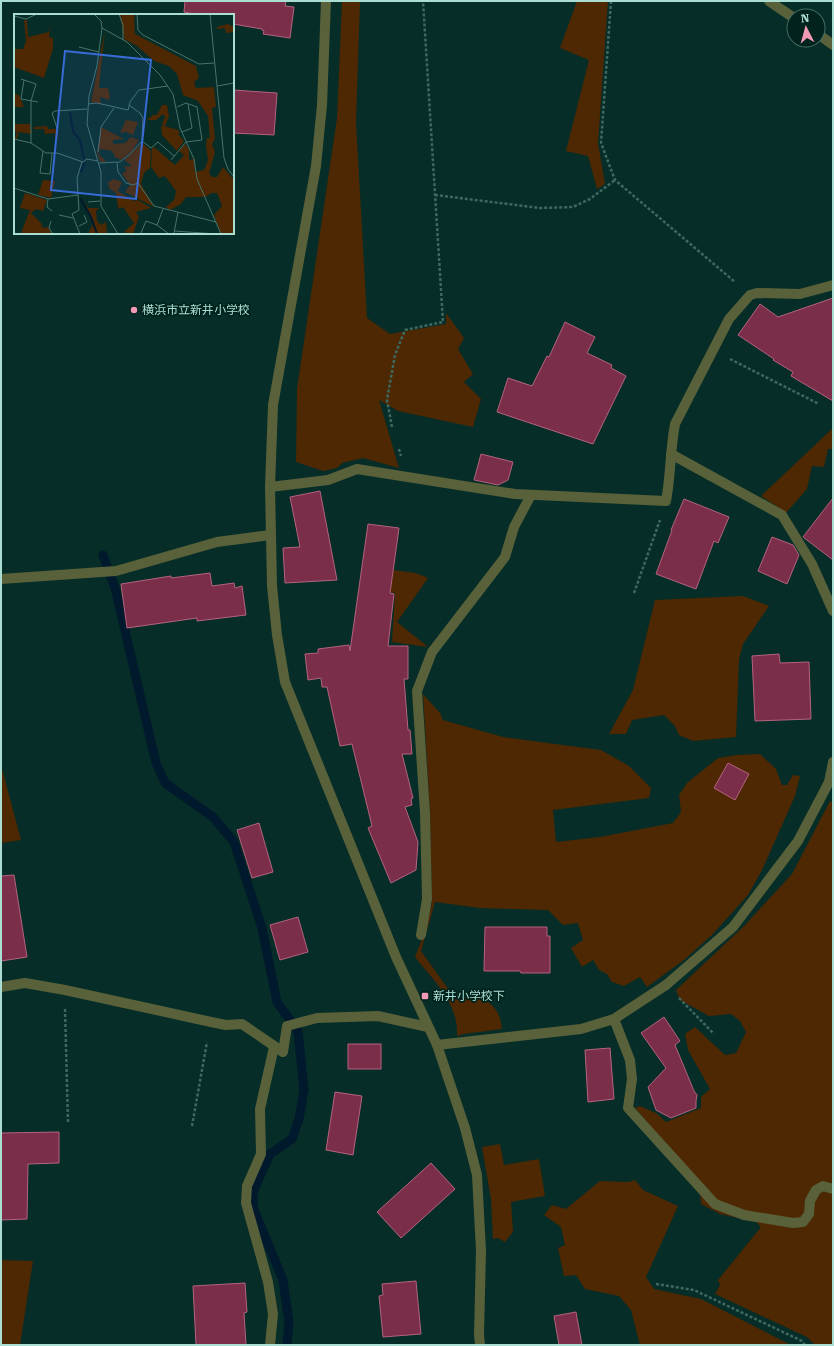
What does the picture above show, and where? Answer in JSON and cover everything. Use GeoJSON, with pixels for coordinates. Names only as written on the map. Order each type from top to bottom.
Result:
{"type":"FeatureCollection","features":[{"type":"Feature","properties":{"kind":"street"},"geometry":{"type":"LineString","coordinates":[[326,1],[322,105],[316,166],[273,405],[270,535],[276,635],[285,682],[396,957],[437,1045],[465,1128],[477,1175],[481,1251],[480,1345]]}},
{"type":"Feature","properties":{"kind":"street"},"geometry":{"type":"LineString","coordinates":[[769,1],[786,13]]}},
{"type":"Feature","properties":{"kind":"street"},"geometry":{"type":"LineString","coordinates":[[270,486],[328,480],[358,469],[406,478],[515,494],[666,501],[670,482],[671,440],[675,424],[729,319],[750,295],[757,293],[800,294],[833,285]]}},
{"type":"Feature","properties":{"kind":"street"},"geometry":{"type":"LineString","coordinates":[[670,454],[782,515],[812,564],[833,611]]}},
{"type":"Feature","properties":{"kind":"street"},"geometry":{"type":"LineString","coordinates":[[421,935],[427,899],[425,812],[417,691],[432,652],[505,557],[514,527],[531,495]]}},
{"type":"Feature","properties":{"kind":"street"},"geometry":{"type":"LineString","coordinates":[[1,580],[116,571],[217,542],[270,535]]}},
{"type":"Feature","properties":{"kind":"street"},"geometry":{"type":"LineString","coordinates":[[437,1045],[581,1029],[614,1019],[666,985],[733,927],[798,841],[831,783],[833,762]]}},
{"type":"Feature","properties":{"kind":"street"},"geometry":{"type":"LineString","coordinates":[[1,987],[25,983],[65,990],[226,1025],[242,1024],[283,1052],[287,1026],[317,1018],[378,1016],[428,1027]]}},
{"type":"Feature","properties":{"kind":"street"},"geometry":{"type":"LineString","coordinates":[[614,1019],[630,1060],[632,1079],[628,1108],[716,1204],[744,1215],[793,1223],[803,1222],[809,1214],[810,1201],[816,1190],[823,1186],[833,1189]]}},
{"type":"Feature","properties":{"kind":"street"},"geometry":{"type":"LineString","coordinates":[[270,1345],[273,1314],[268,1282],[246,1203],[247,1186],[261,1154],[260,1109],[274,1047]]}},
{"type":"Feature","properties":{"kind":"path"},"geometry":{"type":"LineString","coordinates":[[392,427],[387,400],[395,355],[405,330],[443,322],[423,1]]}},
{"type":"Feature","properties":{"kind":"path"},"geometry":{"type":"LineString","coordinates":[[611,1],[601,143],[615,180],[750,295]]}},
{"type":"Feature","properties":{"kind":"path"},"geometry":{"type":"LineString","coordinates":[[435,195],[540,208],[573,207],[590,198],[615,180]]}},
{"type":"Feature","properties":{"kind":"path"},"geometry":{"type":"LineString","coordinates":[[713,351],[819,404]]}},
{"type":"Feature","properties":{"kind":"path"},"geometry":{"type":"LineString","coordinates":[[634,593],[666,501]]}},
{"type":"Feature","properties":{"kind":"path"},"geometry":{"type":"LineString","coordinates":[[666,985],[714,1034]]}},
{"type":"Feature","properties":{"kind":"path"},"geometry":{"type":"LineString","coordinates":[[65,990],[68,1123]]}},
{"type":"Feature","properties":{"kind":"path"},"geometry":{"type":"LineString","coordinates":[[192,1126],[211,1022]]}},
{"type":"Feature","properties":{"kind":"path"},"geometry":{"type":"LineString","coordinates":[[656,1284],[694,1290],[802,1342],[805,1345]]}},
{"type":"Feature","properties":{"kind":"shaded area"},"geometry":{"type":"Polygon","coordinates":[[[342,1],[360,1],[356,122],[367,318],[390,334],[446,324],[446,313],[464,338],[458,349],[473,374],[464,382],[481,399],[473,427],[398,411],[379,400],[399,468],[363,458],[342,463],[337,468],[323,471],[296,462],[297,389],[337,118],[342,1]]]}},
{"type":"Feature","properties":{"kind":"shaded area"},"geometry":{"type":"Polygon","coordinates":[[[577,1],[608,1],[598,143],[605,184],[597,189],[588,156],[566,151],[589,60],[560,48],[577,1]]]}},
{"type":"Feature","properties":{"kind":"shaded area"},"geometry":{"type":"Polygon","coordinates":[[[833,428],[833,449],[828,449],[824,467],[812,466],[807,489],[785,514],[778,507],[761,496],[833,428]]]}},
{"type":"Feature","properties":{"kind":"shaded area"},"geometry":{"type":"Polygon","coordinates":[[[393,570],[416,573],[428,578],[397,622],[428,647],[392,642],[395,593],[390,592],[393,570]]]}},
{"type":"Feature","properties":{"kind":"shaded area"},"geometry":{"type":"Polygon","coordinates":[[[743,596],[769,606],[743,644],[739,659],[736,737],[693,741],[679,735],[675,726],[664,715],[632,720],[626,734],[609,734],[633,690],[655,600],[743,596]]]}},
{"type":"Feature","properties":{"kind":"shaded area"},"geometry":{"type":"Polygon","coordinates":[[[423,694],[440,713],[443,720],[503,737],[601,750],[629,766],[651,788],[649,798],[553,810],[556,842],[600,837],[673,823],[681,812],[679,795],[687,783],[718,758],[760,754],[776,769],[782,785],[787,785],[793,775],[800,776],[795,796],[762,870],[748,895],[712,935],[684,960],[647,987],[640,977],[624,986],[612,982],[607,974],[599,970],[593,960],[582,967],[571,948],[583,940],[578,923],[563,925],[548,910],[480,908],[435,902],[421,951],[451,993],[485,1000],[491,1005],[496,1010],[500,1018],[502,1029],[457,1036],[456,1021],[450,1003],[415,957],[424,934],[432,903],[430,812],[423,694]]]}},
{"type":"Feature","properties":{"kind":"shaded area"},"geometry":{"type":"Polygon","coordinates":[[[1,765],[21,840],[1,843],[1,765]]]}},
{"type":"Feature","properties":{"kind":"shaded area"},"geometry":{"type":"Polygon","coordinates":[[[830,801],[833,803],[833,1345],[815,1345],[807,1337],[715,1294],[720,1285],[718,1280],[761,1227],[756,1222],[720,1214],[701,1204],[699,1182],[635,1108],[640,1106],[656,1113],[666,1122],[701,1108],[701,1097],[710,1089],[688,1050],[685,1034],[695,1027],[725,1055],[736,1053],[746,1032],[740,1021],[731,1014],[709,1016],[680,1000],[676,990],[744,926],[792,874],[830,801]]]}},
{"type":"Feature","properties":{"kind":"shaded area"},"geometry":{"type":"Polygon","coordinates":[[[500,1144],[504,1165],[539,1159],[545,1196],[511,1202],[513,1232],[505,1242],[498,1238],[493,1239],[491,1199],[482,1147],[500,1144]]]}},
{"type":"Feature","properties":{"kind":"shaded area"},"geometry":{"type":"Polygon","coordinates":[[[635,1180],[643,1190],[678,1206],[646,1277],[654,1289],[701,1299],[791,1345],[640,1345],[631,1310],[619,1296],[585,1289],[576,1275],[564,1276],[558,1248],[565,1245],[561,1227],[544,1215],[552,1205],[566,1209],[600,1181],[628,1182],[635,1180]]]}},
{"type":"Feature","properties":{"kind":"shaded area"},"geometry":{"type":"Polygon","coordinates":[[[1,1260],[33,1261],[20,1345],[1,1345],[1,1260]]]}},
{"type":"Feature","properties":{"kind":"building"},"geometry":{"type":"Polygon","coordinates":[[[185,1],[286,1],[285,6],[294,7],[290,38],[263,34],[264,31],[262,29],[234,24],[234,14],[194,14],[184,12],[185,1]]]}},
{"type":"Feature","properties":{"kind":"building"},"geometry":{"type":"Polygon","coordinates":[[[234,90],[277,93],[274,135],[234,133],[234,90]]]}},
{"type":"Feature","properties":{"kind":"building"},"geometry":{"type":"Polygon","coordinates":[[[833,298],[833,401],[791,376],[793,372],[773,360],[774,359],[738,335],[760,304],[778,317],[833,298]]]}},
{"type":"Feature","properties":{"kind":"building"},"geometry":{"type":"Polygon","coordinates":[[[565,322],[595,337],[587,353],[612,365],[611,368],[626,376],[593,444],[497,412],[508,378],[532,386],[547,356],[549,357],[565,322]]]}},
{"type":"Feature","properties":{"kind":"building"},"geometry":{"type":"Polygon","coordinates":[[[481,454],[513,462],[508,480],[498,485],[474,480],[481,454]]]}},
{"type":"Feature","properties":{"kind":"building"},"geometry":{"type":"Polygon","coordinates":[[[320,491],[337,580],[285,583],[283,548],[300,547],[290,497],[320,491]]]}},
{"type":"Feature","properties":{"kind":"building"},"geometry":{"type":"Polygon","coordinates":[[[833,498],[833,560],[803,537],[833,498]]]}},
{"type":"Feature","properties":{"kind":"building"},"geometry":{"type":"Polygon","coordinates":[[[684,499],[729,517],[718,543],[714,541],[696,589],[656,574],[671,530],[684,499]]]}},
{"type":"Feature","properties":{"kind":"building"},"geometry":{"type":"Polygon","coordinates":[[[368,524],[399,528],[390,593],[394,594],[388,646],[408,646],[408,679],[404,679],[408,730],[410,730],[412,754],[402,754],[413,798],[411,799],[412,805],[405,807],[418,842],[416,870],[391,883],[368,828],[372,826],[352,744],[340,746],[327,687],[322,687],[321,678],[308,680],[305,654],[318,653],[318,649],[349,645],[350,651],[368,524]]]}},
{"type":"Feature","properties":{"kind":"building"},"geometry":{"type":"Polygon","coordinates":[[[772,537],[793,545],[799,555],[787,584],[758,571],[772,537]]]}},
{"type":"Feature","properties":{"kind":"building"},"geometry":{"type":"Polygon","coordinates":[[[210,573],[212,586],[234,583],[235,588],[242,586],[246,615],[197,621],[197,618],[127,628],[121,584],[171,576],[171,578],[210,573]]]}},
{"type":"Feature","properties":{"kind":"building"},"geometry":{"type":"Polygon","coordinates":[[[779,654],[780,663],[809,662],[811,719],[755,721],[752,656],[779,654]]]}},
{"type":"Feature","properties":{"kind":"building"},"geometry":{"type":"Polygon","coordinates":[[[728,763],[749,774],[735,800],[714,788],[728,763]]]}},
{"type":"Feature","properties":{"kind":"building"},"geometry":{"type":"Polygon","coordinates":[[[259,823],[273,872],[252,878],[237,830],[259,823]]]}},
{"type":"Feature","properties":{"kind":"building"},"geometry":{"type":"Polygon","coordinates":[[[14,875],[27,957],[1,961],[1,876],[14,875]]]}},
{"type":"Feature","properties":{"kind":"building"},"geometry":{"type":"Polygon","coordinates":[[[298,917],[308,952],[280,960],[270,925],[298,917]]]}},
{"type":"Feature","properties":{"kind":"building"},"geometry":{"type":"Polygon","coordinates":[[[485,927],[547,927],[547,936],[550,936],[550,973],[484,971],[485,927]]]}},
{"type":"Feature","properties":{"kind":"building"},"geometry":{"type":"Polygon","coordinates":[[[664,1017],[680,1041],[675,1045],[697,1095],[696,1108],[671,1118],[656,1110],[648,1087],[666,1068],[641,1033],[664,1017]]]}},
{"type":"Feature","properties":{"kind":"building"},"geometry":{"type":"Polygon","coordinates":[[[348,1044],[381,1044],[381,1069],[348,1069],[348,1044]]]}},
{"type":"Feature","properties":{"kind":"building"},"geometry":{"type":"Polygon","coordinates":[[[610,1048],[614,1099],[588,1102],[585,1050],[610,1048]]]}},
{"type":"Feature","properties":{"kind":"building"},"geometry":{"type":"Polygon","coordinates":[[[335,1092],[362,1096],[353,1155],[326,1150],[335,1092]]]}},
{"type":"Feature","properties":{"kind":"building"},"geometry":{"type":"Polygon","coordinates":[[[59,1132],[59,1163],[28,1164],[27,1219],[1,1220],[1,1133],[59,1132]]]}},
{"type":"Feature","properties":{"kind":"building"},"geometry":{"type":"Polygon","coordinates":[[[431,1163],[455,1189],[401,1238],[377,1212],[431,1163]]]}},
{"type":"Feature","properties":{"kind":"building"},"geometry":{"type":"Polygon","coordinates":[[[416,1281],[421,1334],[383,1337],[379,1296],[383,1295],[382,1284],[416,1281]]]}},
{"type":"Feature","properties":{"kind":"building"},"geometry":{"type":"Polygon","coordinates":[[[245,1283],[247,1312],[244,1313],[246,1345],[196,1345],[193,1286],[245,1283]]]}},
{"type":"Feature","properties":{"kind":"building"},"geometry":{"type":"Polygon","coordinates":[[[576,1312],[582,1345],[559,1345],[554,1316],[576,1312]]]}},
{"type":"Feature","properties":{"kind":"waterway"},"geometry":{"type":"LineString","coordinates":[[103,555],[115,588],[156,763],[165,783],[213,817],[234,842],[262,928],[277,1002],[298,1031],[304,1090],[299,1119],[292,1139],[270,1154],[253,1192],[253,1207],[283,1280],[289,1322],[287,1345]]}},
{"type":"Feature","properties":{"kind":"place","name":"横浜市立新井小学校"},"geometry":{"type":"Point","coordinates":[134,310]}},
{"type":"Feature","properties":{"kind":"place","name":"新井小学校下"},"geometry":{"type":"Point","coordinates":[425,996]}}]}
